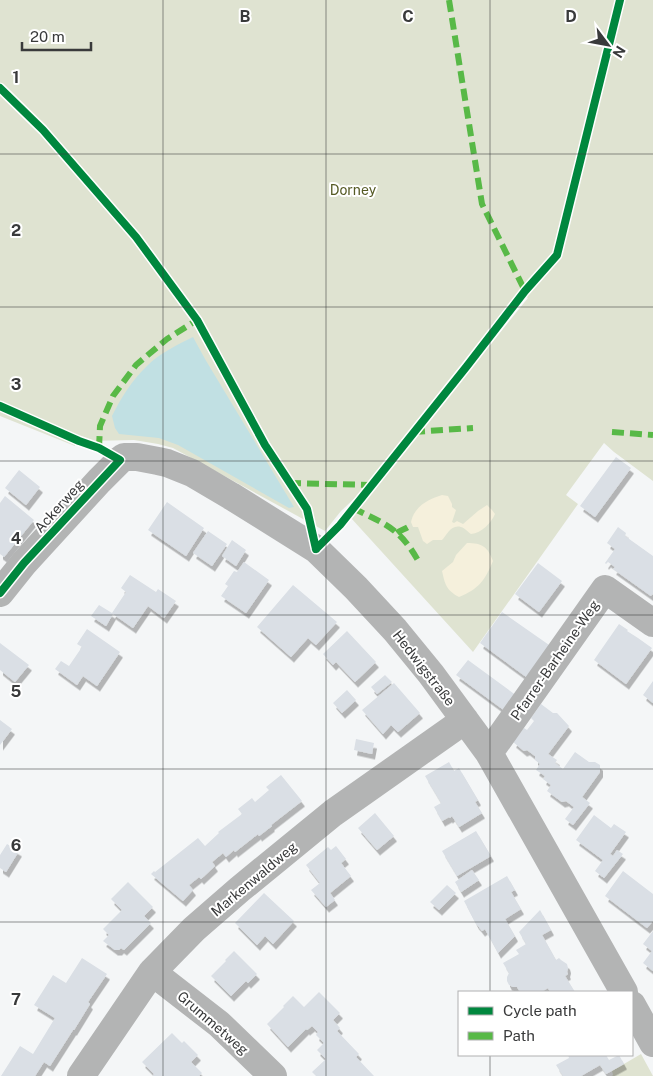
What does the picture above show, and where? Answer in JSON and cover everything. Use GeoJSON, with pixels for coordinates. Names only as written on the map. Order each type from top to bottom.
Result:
{"type":"FeatureCollection","features":[{"type":"Feature","properties":{"kind":"street","name":"Hedwigstraße"},"geometry":{"type":"LineString","coordinates":[[120,460],[124,457],[130,457],[167,463],[192,473],[231,496],[316,549],[396,630],[489,753],[623,991]]}},
{"type":"Feature","properties":{"kind":"street","name":"Ackerweg"},"geometry":{"type":"LineString","coordinates":[[0,593],[24,563],[120,460]]}},
{"type":"Feature","properties":{"kind":"street","name":"Pfarrer-Barheine-Weg"},"geometry":{"type":"LineString","coordinates":[[489,753],[606,589],[653,623]]}},
{"type":"Feature","properties":{"kind":"street","name":"Markenwaldweg"},"geometry":{"type":"LineString","coordinates":[[80,1076],[152,972],[194,929],[333,813],[465,720]]}},
{"type":"Feature","properties":{"kind":"street","name":"Grummetweg"},"geometry":{"type":"LineString","coordinates":[[152,972],[219,1024],[273,1076]]}},
{"type":"Feature","properties":{"kind":"street"},"geometry":{"type":"LineString","coordinates":[[633,1007],[653,1043]]}},
{"type":"Feature","properties":{"kind":"green space","name":"Dorney"},"geometry":{"type":"Polygon","coordinates":[[[0,0],[653,0],[653,481],[604,443],[566,495],[578,504],[473,652],[351,518],[528,298],[519,291],[358,495],[341,511],[325,531],[173,448],[134,440],[92,441],[76,436],[75,446],[0,416],[0,0]]]}},
{"type":"Feature","properties":{"kind":"green space"},"geometry":{"type":"Polygon","coordinates":[[[641,1054],[653,1076],[612,1076],[612,1071],[641,1054]]]}},
{"type":"Feature","properties":{"kind":"sand"},"geometry":{"type":"Polygon","coordinates":[[[442,495],[448,496],[452,507],[456,510],[452,522],[454,523],[457,521],[463,524],[487,505],[495,514],[489,524],[479,532],[471,534],[458,526],[450,530],[442,540],[433,540],[427,544],[423,541],[418,527],[413,527],[411,522],[415,512],[422,504],[442,495]]]}},
{"type":"Feature","properties":{"kind":"sand"},"geometry":{"type":"Polygon","coordinates":[[[467,543],[477,544],[487,549],[493,561],[480,583],[472,591],[459,597],[451,592],[447,586],[442,571],[453,562],[456,555],[467,543]]]}},
{"type":"Feature","properties":{"kind":"water"},"geometry":{"type":"Polygon","coordinates":[[[193,337],[294,507],[289,508],[178,445],[159,438],[119,434],[115,428],[112,416],[136,377],[157,357],[193,337]]]}},
{"type":"Feature","properties":{"kind":"building"},"geometry":{"type":"Polygon","coordinates":[[[616,457],[631,468],[595,517],[580,506],[616,457]]]}},
{"type":"Feature","properties":{"kind":"building"},"geometry":{"type":"Polygon","coordinates":[[[19,470],[40,487],[26,505],[5,488],[19,470]]]}},
{"type":"Feature","properties":{"kind":"building"},"geometry":{"type":"Polygon","coordinates":[[[5,496],[34,520],[4,557],[0,554],[0,503],[5,496]]]}},
{"type":"Feature","properties":{"kind":"building"},"geometry":{"type":"Polygon","coordinates":[[[167,502],[204,528],[186,556],[148,530],[167,502]]]}},
{"type":"Feature","properties":{"kind":"building"},"geometry":{"type":"Polygon","coordinates":[[[618,527],[626,533],[625,536],[653,556],[653,595],[651,596],[613,569],[615,567],[608,562],[605,563],[615,549],[607,543],[618,527]]]}},
{"type":"Feature","properties":{"kind":"building"},"geometry":{"type":"Polygon","coordinates":[[[208,531],[227,544],[212,566],[193,553],[208,531]]]}},
{"type":"Feature","properties":{"kind":"building"},"geometry":{"type":"Polygon","coordinates":[[[232,540],[246,550],[236,566],[222,556],[232,540]]]}},
{"type":"Feature","properties":{"kind":"building"},"geometry":{"type":"Polygon","coordinates":[[[244,562],[269,580],[246,613],[221,596],[228,586],[225,584],[234,571],[237,572],[244,562]]]}},
{"type":"Feature","properties":{"kind":"building"},"geometry":{"type":"Polygon","coordinates":[[[538,563],[562,581],[539,612],[515,594],[538,563]]]}},
{"type":"Feature","properties":{"kind":"building"},"geometry":{"type":"Polygon","coordinates":[[[130,575],[156,592],[158,589],[176,601],[164,618],[148,606],[133,628],[113,614],[106,626],[91,616],[99,605],[112,613],[126,592],[121,588],[130,575]]]}},
{"type":"Feature","properties":{"kind":"building"},"geometry":{"type":"Polygon","coordinates":[[[293,585],[337,622],[316,645],[308,638],[291,657],[257,627],[293,585]]]}},
{"type":"Feature","properties":{"kind":"building"},"geometry":{"type":"Polygon","coordinates":[[[502,612],[552,647],[529,679],[480,643],[502,612]]]}},
{"type":"Feature","properties":{"kind":"building"},"geometry":{"type":"Polygon","coordinates":[[[619,624],[652,648],[626,684],[594,660],[619,624]]]}},
{"type":"Feature","properties":{"kind":"building"},"geometry":{"type":"Polygon","coordinates":[[[87,629],[120,652],[97,686],[83,676],[77,685],[55,669],[61,661],[69,666],[82,647],[77,644],[87,629]]]}},
{"type":"Feature","properties":{"kind":"building"},"geometry":{"type":"Polygon","coordinates":[[[347,631],[376,662],[355,682],[336,662],[333,665],[323,654],[347,631]]]}},
{"type":"Feature","properties":{"kind":"building"},"geometry":{"type":"Polygon","coordinates":[[[0,643],[29,665],[15,682],[0,670],[0,643]]]}},
{"type":"Feature","properties":{"kind":"building"},"geometry":{"type":"Polygon","coordinates":[[[468,660],[517,696],[505,711],[456,675],[468,660]]]}},
{"type":"Feature","properties":{"kind":"building"},"geometry":{"type":"Polygon","coordinates":[[[385,675],[392,682],[377,694],[371,687],[385,675]]]}},
{"type":"Feature","properties":{"kind":"building"},"geometry":{"type":"Polygon","coordinates":[[[653,681],[653,703],[643,695],[653,681]]]}},
{"type":"Feature","properties":{"kind":"building"},"geometry":{"type":"Polygon","coordinates":[[[394,683],[420,713],[398,732],[391,725],[383,734],[362,710],[394,683]]]}},
{"type":"Feature","properties":{"kind":"building"},"geometry":{"type":"Polygon","coordinates":[[[347,690],[356,700],[342,713],[333,703],[347,690]]]}},
{"type":"Feature","properties":{"kind":"building"},"geometry":{"type":"Polygon","coordinates":[[[541,704],[553,713],[557,713],[569,726],[548,754],[557,760],[555,763],[563,769],[575,752],[589,762],[595,762],[600,765],[600,772],[582,797],[590,803],[573,825],[565,819],[574,807],[566,801],[562,802],[547,791],[551,785],[543,779],[545,776],[536,770],[540,764],[535,760],[535,756],[527,750],[524,751],[513,742],[524,728],[527,730],[534,721],[531,718],[541,704]]]}},
{"type":"Feature","properties":{"kind":"building"},"geometry":{"type":"Polygon","coordinates":[[[0,720],[12,729],[0,745],[0,720]]]}},
{"type":"Feature","properties":{"kind":"building"},"geometry":{"type":"Polygon","coordinates":[[[356,739],[374,743],[372,754],[354,750],[356,739]]]}},
{"type":"Feature","properties":{"kind":"building"},"geometry":{"type":"Polygon","coordinates":[[[449,762],[454,771],[459,768],[478,800],[475,802],[482,813],[459,827],[452,816],[442,821],[434,807],[441,803],[425,776],[449,762]]]}},
{"type":"Feature","properties":{"kind":"building"},"geometry":{"type":"Polygon","coordinates":[[[281,775],[302,801],[259,836],[258,834],[226,857],[223,853],[212,862],[215,866],[201,879],[199,877],[189,885],[193,890],[183,901],[151,874],[198,838],[205,846],[218,832],[242,814],[238,809],[252,798],[255,802],[269,790],[266,787],[281,775]]]}},
{"type":"Feature","properties":{"kind":"building"},"geometry":{"type":"Polygon","coordinates":[[[375,813],[394,836],[377,850],[358,828],[375,813]]]}},
{"type":"Feature","properties":{"kind":"building"},"geometry":{"type":"Polygon","coordinates":[[[594,815],[611,828],[614,824],[626,832],[610,854],[613,856],[617,850],[623,854],[604,878],[595,871],[603,860],[576,840],[594,815]]]}},
{"type":"Feature","properties":{"kind":"building"},"geometry":{"type":"Polygon","coordinates":[[[476,831],[491,856],[457,876],[442,851],[476,831]]]}},
{"type":"Feature","properties":{"kind":"building"},"geometry":{"type":"Polygon","coordinates":[[[7,844],[19,851],[6,872],[0,868],[0,855],[7,844]]]}},
{"type":"Feature","properties":{"kind":"building"},"geometry":{"type":"Polygon","coordinates":[[[336,846],[346,859],[341,863],[351,876],[330,893],[335,900],[326,907],[311,890],[320,883],[306,865],[328,847],[331,850],[336,846]]]}},
{"type":"Feature","properties":{"kind":"building"},"geometry":{"type":"Polygon","coordinates":[[[472,870],[479,880],[461,892],[455,882],[472,870]]]}},
{"type":"Feature","properties":{"kind":"building"},"geometry":{"type":"Polygon","coordinates":[[[623,871],[653,894],[653,921],[647,928],[605,896],[623,871]]]}},
{"type":"Feature","properties":{"kind":"building"},"geometry":{"type":"Polygon","coordinates":[[[507,876],[515,890],[511,892],[521,909],[505,919],[515,936],[498,953],[485,929],[482,931],[476,924],[464,901],[507,876]]]}},
{"type":"Feature","properties":{"kind":"building"},"geometry":{"type":"Polygon","coordinates":[[[128,882],[153,907],[144,916],[151,923],[124,950],[121,948],[115,950],[103,941],[109,935],[103,929],[122,910],[111,899],[128,882]]]}},
{"type":"Feature","properties":{"kind":"building"},"geometry":{"type":"Polygon","coordinates":[[[447,885],[456,893],[439,910],[430,902],[447,885]]]}},
{"type":"Feature","properties":{"kind":"building"},"geometry":{"type":"Polygon","coordinates":[[[264,893],[294,921],[273,944],[265,936],[257,945],[235,923],[264,893]]]}},
{"type":"Feature","properties":{"kind":"building"},"geometry":{"type":"Polygon","coordinates":[[[540,910],[551,930],[542,935],[556,960],[559,958],[567,964],[568,974],[565,976],[574,991],[550,991],[548,988],[543,991],[519,991],[517,987],[509,985],[507,977],[509,973],[503,963],[519,954],[516,950],[526,944],[519,932],[540,910]]]}},
{"type":"Feature","properties":{"kind":"building"},"geometry":{"type":"Polygon","coordinates":[[[653,931],[653,971],[643,963],[652,951],[643,944],[653,931]]]}},
{"type":"Feature","properties":{"kind":"building"},"geometry":{"type":"Polygon","coordinates":[[[234,951],[257,974],[248,983],[246,981],[231,996],[211,976],[234,951]]]}},
{"type":"Feature","properties":{"kind":"building"},"geometry":{"type":"Polygon","coordinates":[[[82,958],[107,974],[50,1066],[44,1062],[35,1076],[1,1076],[20,1046],[33,1054],[55,1018],[34,1005],[53,975],[66,983],[82,958]]]}},
{"type":"Feature","properties":{"kind":"building"},"geometry":{"type":"Polygon","coordinates":[[[319,992],[340,1013],[333,1020],[340,1028],[337,1031],[359,1054],[356,1057],[374,1076],[316,1076],[312,1072],[326,1059],[317,1050],[324,1043],[316,1035],[318,1032],[312,1026],[306,1029],[288,1047],[267,1024],[293,996],[304,1007],[319,992]]]}},
{"type":"Feature","properties":{"kind":"building"},"geometry":{"type":"Polygon","coordinates":[[[172,1033],[182,1043],[184,1041],[198,1055],[191,1062],[202,1073],[199,1076],[153,1076],[154,1074],[142,1062],[172,1033]]]}},
{"type":"Feature","properties":{"kind":"building"},"geometry":{"type":"Polygon","coordinates":[[[568,1056],[607,1056],[609,1060],[620,1056],[624,1064],[606,1074],[600,1065],[581,1076],[563,1076],[556,1065],[569,1058],[568,1056]]]}},
{"type":"Feature","properties":{"kind":"marked path"},"geometry":{"type":"LineString","coordinates":[[449,0],[482,204],[525,291]]}},
{"type":"Feature","properties":{"kind":"marked path"},"geometry":{"type":"LineString","coordinates":[[99,448],[100,426],[113,396],[136,365],[167,339],[197,320]]}},
{"type":"Feature","properties":{"kind":"marked path"},"geometry":{"type":"LineString","coordinates":[[413,432],[473,428]]}},
{"type":"Feature","properties":{"kind":"marked path"},"geometry":{"type":"LineString","coordinates":[[612,432],[653,435]]}},
{"type":"Feature","properties":{"kind":"marked path"},"geometry":{"type":"LineString","coordinates":[[289,483],[371,485]]}},
{"type":"Feature","properties":{"kind":"marked path"},"geometry":{"type":"LineString","coordinates":[[353,508],[393,530],[407,544],[419,562]]}},
{"type":"Feature","properties":{"kind":"marked path"},"geometry":{"type":"LineString","coordinates":[[397,533],[412,524]]}},
{"type":"Feature","properties":{"kind":"cycle path"},"geometry":{"type":"LineString","coordinates":[[316,549],[340,525],[525,291],[557,255],[620,0]]}},
{"type":"Feature","properties":{"kind":"cycle path"},"geometry":{"type":"LineString","coordinates":[[0,88],[43,130],[136,237],[197,320],[265,445],[307,509],[316,549]]}},
{"type":"Feature","properties":{"kind":"cycle path"},"geometry":{"type":"LineString","coordinates":[[0,406],[99,448],[120,460],[24,563],[0,593]]}}]}
